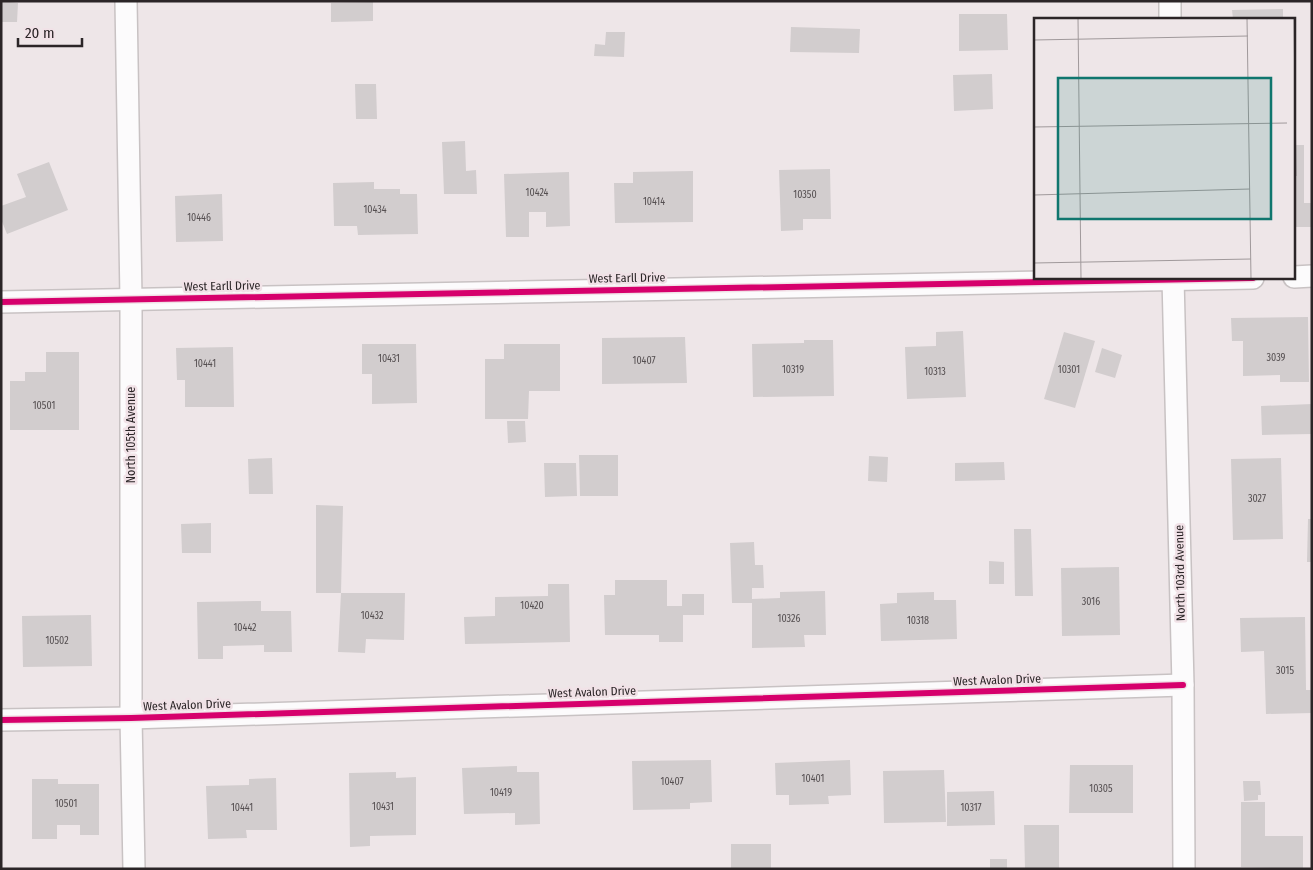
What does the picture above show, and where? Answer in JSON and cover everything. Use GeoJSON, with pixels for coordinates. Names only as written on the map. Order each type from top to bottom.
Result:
{"type":"FeatureCollection","features":[{"type":"Feature","properties":{"kind":"street","name":"North 105th Avenue"},"geometry":{"type":"LineString","coordinates":[[126,1],[132,299],[134,869]]}},
{"type":"Feature","properties":{"kind":"street"},"geometry":{"type":"LineString","coordinates":[[1170,1],[1170,18]]}},
{"type":"Feature","properties":{"kind":"street"},"geometry":{"type":"LineString","coordinates":[[1296,277],[1312,276]]}},
{"type":"Feature","properties":{"kind":"street","name":"West Earll Drive"},"geometry":{"type":"LineString","coordinates":[[1,302],[1123,279]]}},
{"type":"Feature","properties":{"kind":"street","name":"North 103rd Avenue"},"geometry":{"type":"LineString","coordinates":[[1173,279],[1183,685],[1184,869]]}},
{"type":"Feature","properties":{"kind":"street","name":"West Avalon Drive"},"geometry":{"type":"LineString","coordinates":[[1,720],[132,718],[1183,685]]}},
{"type":"Feature","properties":{"kind":"building"},"geometry":{"type":"Polygon","coordinates":[[[1,1],[18,3],[17,22],[1,22],[1,1]]]}},
{"type":"Feature","properties":{"kind":"building"},"geometry":{"type":"Polygon","coordinates":[[[373,2],[373,21],[331,22],[331,3],[373,2]]]}},
{"type":"Feature","properties":{"kind":"building"},"geometry":{"type":"Polygon","coordinates":[[[1283,9],[1283,18],[1233,18],[1232,10],[1283,9]]]}},
{"type":"Feature","properties":{"kind":"building"},"geometry":{"type":"Polygon","coordinates":[[[959,14],[1007,14],[1008,50],[959,51],[959,14]]]}},
{"type":"Feature","properties":{"kind":"building"},"geometry":{"type":"Polygon","coordinates":[[[791,27],[860,29],[859,53],[790,52],[791,27]]]}},
{"type":"Feature","properties":{"kind":"building"},"geometry":{"type":"Polygon","coordinates":[[[606,32],[625,32],[624,57],[594,56],[595,44],[605,45],[606,32]]]}},
{"type":"Feature","properties":{"kind":"building"},"geometry":{"type":"Polygon","coordinates":[[[992,74],[993,109],[954,111],[953,75],[992,74]]]}},
{"type":"Feature","properties":{"kind":"building"},"geometry":{"type":"Polygon","coordinates":[[[355,84],[376,84],[377,119],[356,119],[355,84]]]}},
{"type":"Feature","properties":{"kind":"building"},"geometry":{"type":"Polygon","coordinates":[[[465,141],[466,171],[476,170],[477,194],[444,194],[442,142],[465,141]]]}},
{"type":"Feature","properties":{"kind":"building"},"geometry":{"type":"Polygon","coordinates":[[[1296,145],[1304,145],[1304,203],[1312,203],[1312,227],[1296,227],[1296,145]]]}},
{"type":"Feature","properties":{"kind":"building"},"geometry":{"type":"Polygon","coordinates":[[[49,162],[68,210],[7,234],[1,219],[1,206],[26,197],[17,174],[49,162]]]}},
{"type":"Feature","properties":{"kind":"building"},"geometry":{"type":"Polygon","coordinates":[[[830,169],[831,219],[803,219],[803,230],[781,231],[779,170],[830,169]]]}},
{"type":"Feature","properties":{"kind":"building"},"geometry":{"type":"Polygon","coordinates":[[[693,171],[693,222],[615,223],[614,183],[633,183],[633,172],[693,171]]]}},
{"type":"Feature","properties":{"kind":"building"},"geometry":{"type":"Polygon","coordinates":[[[569,172],[570,226],[546,227],[546,212],[529,212],[529,237],[506,237],[504,174],[569,172]]]}},
{"type":"Feature","properties":{"kind":"building"},"geometry":{"type":"Polygon","coordinates":[[[374,182],[374,189],[400,189],[400,194],[417,194],[418,234],[358,235],[357,226],[334,226],[333,183],[374,182]]]}},
{"type":"Feature","properties":{"kind":"building"},"geometry":{"type":"Polygon","coordinates":[[[222,194],[223,241],[176,242],[175,196],[222,194]]]}},
{"type":"Feature","properties":{"kind":"building"},"geometry":{"type":"Polygon","coordinates":[[[1308,317],[1309,382],[1280,382],[1280,375],[1243,376],[1243,341],[1232,341],[1231,318],[1308,317]]]}},
{"type":"Feature","properties":{"kind":"building"},"geometry":{"type":"Polygon","coordinates":[[[963,331],[966,397],[907,399],[905,347],[936,346],[936,332],[963,331]]]}},
{"type":"Feature","properties":{"kind":"building"},"geometry":{"type":"Polygon","coordinates":[[[1064,332],[1095,341],[1075,408],[1044,399],[1064,332]]]}},
{"type":"Feature","properties":{"kind":"building"},"geometry":{"type":"Polygon","coordinates":[[[685,337],[687,383],[602,384],[602,338],[685,337]]]}},
{"type":"Feature","properties":{"kind":"building"},"geometry":{"type":"Polygon","coordinates":[[[804,340],[833,340],[834,396],[753,397],[752,344],[804,343],[804,340]]]}},
{"type":"Feature","properties":{"kind":"building"},"geometry":{"type":"Polygon","coordinates":[[[362,344],[416,344],[417,403],[372,404],[372,374],[362,374],[362,344]]]}},
{"type":"Feature","properties":{"kind":"building"},"geometry":{"type":"Polygon","coordinates":[[[504,344],[560,344],[560,391],[529,391],[528,419],[485,419],[485,359],[504,359],[504,344]]]}},
{"type":"Feature","properties":{"kind":"building"},"geometry":{"type":"Polygon","coordinates":[[[233,347],[234,407],[185,407],[185,380],[177,380],[176,348],[233,347]]]}},
{"type":"Feature","properties":{"kind":"building"},"geometry":{"type":"Polygon","coordinates":[[[1102,348],[1122,355],[1115,378],[1095,372],[1102,348]]]}},
{"type":"Feature","properties":{"kind":"building"},"geometry":{"type":"Polygon","coordinates":[[[46,352],[79,352],[79,430],[10,430],[10,381],[25,381],[25,372],[46,372],[46,352]]]}},
{"type":"Feature","properties":{"kind":"building"},"geometry":{"type":"Polygon","coordinates":[[[1312,404],[1312,434],[1262,435],[1261,406],[1312,404]]]}},
{"type":"Feature","properties":{"kind":"building"},"geometry":{"type":"Polygon","coordinates":[[[507,421],[525,421],[526,442],[508,443],[507,421]]]}},
{"type":"Feature","properties":{"kind":"building"},"geometry":{"type":"Polygon","coordinates":[[[579,455],[618,455],[618,496],[580,496],[579,455]]]}},
{"type":"Feature","properties":{"kind":"building"},"geometry":{"type":"Polygon","coordinates":[[[869,456],[888,457],[887,482],[868,481],[869,456]]]}},
{"type":"Feature","properties":{"kind":"building"},"geometry":{"type":"Polygon","coordinates":[[[272,458],[273,494],[249,494],[248,459],[272,458]]]}},
{"type":"Feature","properties":{"kind":"building"},"geometry":{"type":"Polygon","coordinates":[[[1281,458],[1283,539],[1233,540],[1231,459],[1281,458]]]}},
{"type":"Feature","properties":{"kind":"building"},"geometry":{"type":"Polygon","coordinates":[[[1004,462],[1005,480],[955,481],[955,463],[1004,462]]]}},
{"type":"Feature","properties":{"kind":"building"},"geometry":{"type":"Polygon","coordinates":[[[544,463],[576,463],[577,496],[545,497],[544,463]]]}},
{"type":"Feature","properties":{"kind":"building"},"geometry":{"type":"Polygon","coordinates":[[[316,505],[343,506],[341,593],[316,593],[316,505]]]}},
{"type":"Feature","properties":{"kind":"building"},"geometry":{"type":"Polygon","coordinates":[[[1308,519],[1312,519],[1312,562],[1307,562],[1308,519]]]}},
{"type":"Feature","properties":{"kind":"building"},"geometry":{"type":"Polygon","coordinates":[[[211,523],[211,553],[182,553],[181,524],[211,523]]]}},
{"type":"Feature","properties":{"kind":"building"},"geometry":{"type":"Polygon","coordinates":[[[1014,529],[1031,529],[1033,596],[1015,596],[1014,529]]]}},
{"type":"Feature","properties":{"kind":"building"},"geometry":{"type":"Polygon","coordinates":[[[754,542],[755,565],[763,565],[764,588],[752,588],[752,599],[780,598],[780,592],[825,591],[826,635],[804,635],[805,647],[752,648],[752,603],[732,603],[730,543],[754,542]]]}},
{"type":"Feature","properties":{"kind":"building"},"geometry":{"type":"Polygon","coordinates":[[[989,561],[1004,562],[1004,584],[989,584],[989,561]]]}},
{"type":"Feature","properties":{"kind":"building"},"geometry":{"type":"Polygon","coordinates":[[[1119,567],[1120,635],[1062,636],[1061,568],[1119,567]]]}},
{"type":"Feature","properties":{"kind":"building"},"geometry":{"type":"Polygon","coordinates":[[[615,580],[667,580],[667,606],[682,606],[682,594],[704,594],[704,615],[683,615],[683,642],[659,642],[659,635],[605,635],[604,595],[615,595],[615,580]]]}},
{"type":"Feature","properties":{"kind":"building"},"geometry":{"type":"Polygon","coordinates":[[[548,584],[569,584],[570,642],[465,644],[464,617],[495,616],[495,597],[548,596],[548,584]]]}},
{"type":"Feature","properties":{"kind":"building"},"geometry":{"type":"Polygon","coordinates":[[[934,592],[934,600],[956,600],[957,639],[881,641],[880,604],[897,603],[897,593],[934,592]]]}},
{"type":"Feature","properties":{"kind":"building"},"geometry":{"type":"Polygon","coordinates":[[[341,593],[405,593],[404,640],[366,639],[365,653],[338,652],[341,593]]]}},
{"type":"Feature","properties":{"kind":"building"},"geometry":{"type":"Polygon","coordinates":[[[261,601],[261,611],[291,611],[292,652],[264,652],[264,645],[223,646],[223,659],[198,659],[197,602],[261,601]]]}},
{"type":"Feature","properties":{"kind":"building"},"geometry":{"type":"Polygon","coordinates":[[[91,615],[92,666],[23,667],[22,616],[91,615]]]}},
{"type":"Feature","properties":{"kind":"building"},"geometry":{"type":"Polygon","coordinates":[[[1305,617],[1306,690],[1312,690],[1312,713],[1266,714],[1264,651],[1241,652],[1240,618],[1305,617]]]}},
{"type":"Feature","properties":{"kind":"building"},"geometry":{"type":"Polygon","coordinates":[[[711,760],[712,802],[690,803],[690,809],[633,810],[632,761],[711,760]]]}},
{"type":"Feature","properties":{"kind":"building"},"geometry":{"type":"Polygon","coordinates":[[[850,760],[851,795],[828,796],[829,804],[789,805],[789,795],[776,795],[775,763],[850,760]]]}},
{"type":"Feature","properties":{"kind":"building"},"geometry":{"type":"Polygon","coordinates":[[[1070,765],[1133,765],[1133,813],[1069,813],[1070,765]]]}},
{"type":"Feature","properties":{"kind":"building"},"geometry":{"type":"Polygon","coordinates":[[[517,766],[517,772],[539,772],[540,824],[515,825],[515,813],[464,814],[462,768],[517,766]]]}},
{"type":"Feature","properties":{"kind":"building"},"geometry":{"type":"Polygon","coordinates":[[[944,770],[946,822],[884,823],[883,771],[944,770]]]}},
{"type":"Feature","properties":{"kind":"building"},"geometry":{"type":"Polygon","coordinates":[[[396,772],[396,778],[416,777],[416,835],[370,836],[370,846],[350,847],[349,773],[396,772]]]}},
{"type":"Feature","properties":{"kind":"building"},"geometry":{"type":"Polygon","coordinates":[[[276,778],[277,830],[246,830],[247,838],[208,839],[206,786],[249,785],[249,779],[276,778]]]}},
{"type":"Feature","properties":{"kind":"building"},"geometry":{"type":"Polygon","coordinates":[[[32,779],[58,779],[58,784],[99,784],[99,835],[80,835],[80,825],[57,825],[57,839],[32,839],[32,779]]]}},
{"type":"Feature","properties":{"kind":"building"},"geometry":{"type":"Polygon","coordinates":[[[1243,781],[1260,781],[1261,795],[1258,795],[1258,800],[1244,801],[1243,781]]]}},
{"type":"Feature","properties":{"kind":"building"},"geometry":{"type":"Polygon","coordinates":[[[994,791],[995,825],[947,826],[947,792],[994,791]]]}},
{"type":"Feature","properties":{"kind":"building"},"geometry":{"type":"Polygon","coordinates":[[[1241,802],[1265,802],[1265,836],[1303,836],[1303,869],[1241,867],[1241,802]]]}},
{"type":"Feature","properties":{"kind":"building"},"geometry":{"type":"Polygon","coordinates":[[[1024,825],[1059,825],[1059,869],[1025,869],[1024,825]]]}},
{"type":"Feature","properties":{"kind":"building"},"geometry":{"type":"Polygon","coordinates":[[[731,844],[771,844],[771,869],[731,869],[731,844]]]}},
{"type":"Feature","properties":{"kind":"building"},"geometry":{"type":"Polygon","coordinates":[[[990,859],[1007,859],[1007,869],[990,869],[990,859]]]}},
{"type":"Feature","properties":{"kind":"cycle path"},"geometry":{"type":"LineString","coordinates":[[1,302],[1201,279]]}},
{"type":"Feature","properties":{"kind":"cycle path"},"geometry":{"type":"LineString","coordinates":[[1,720],[131,718],[1183,685]]}}]}
